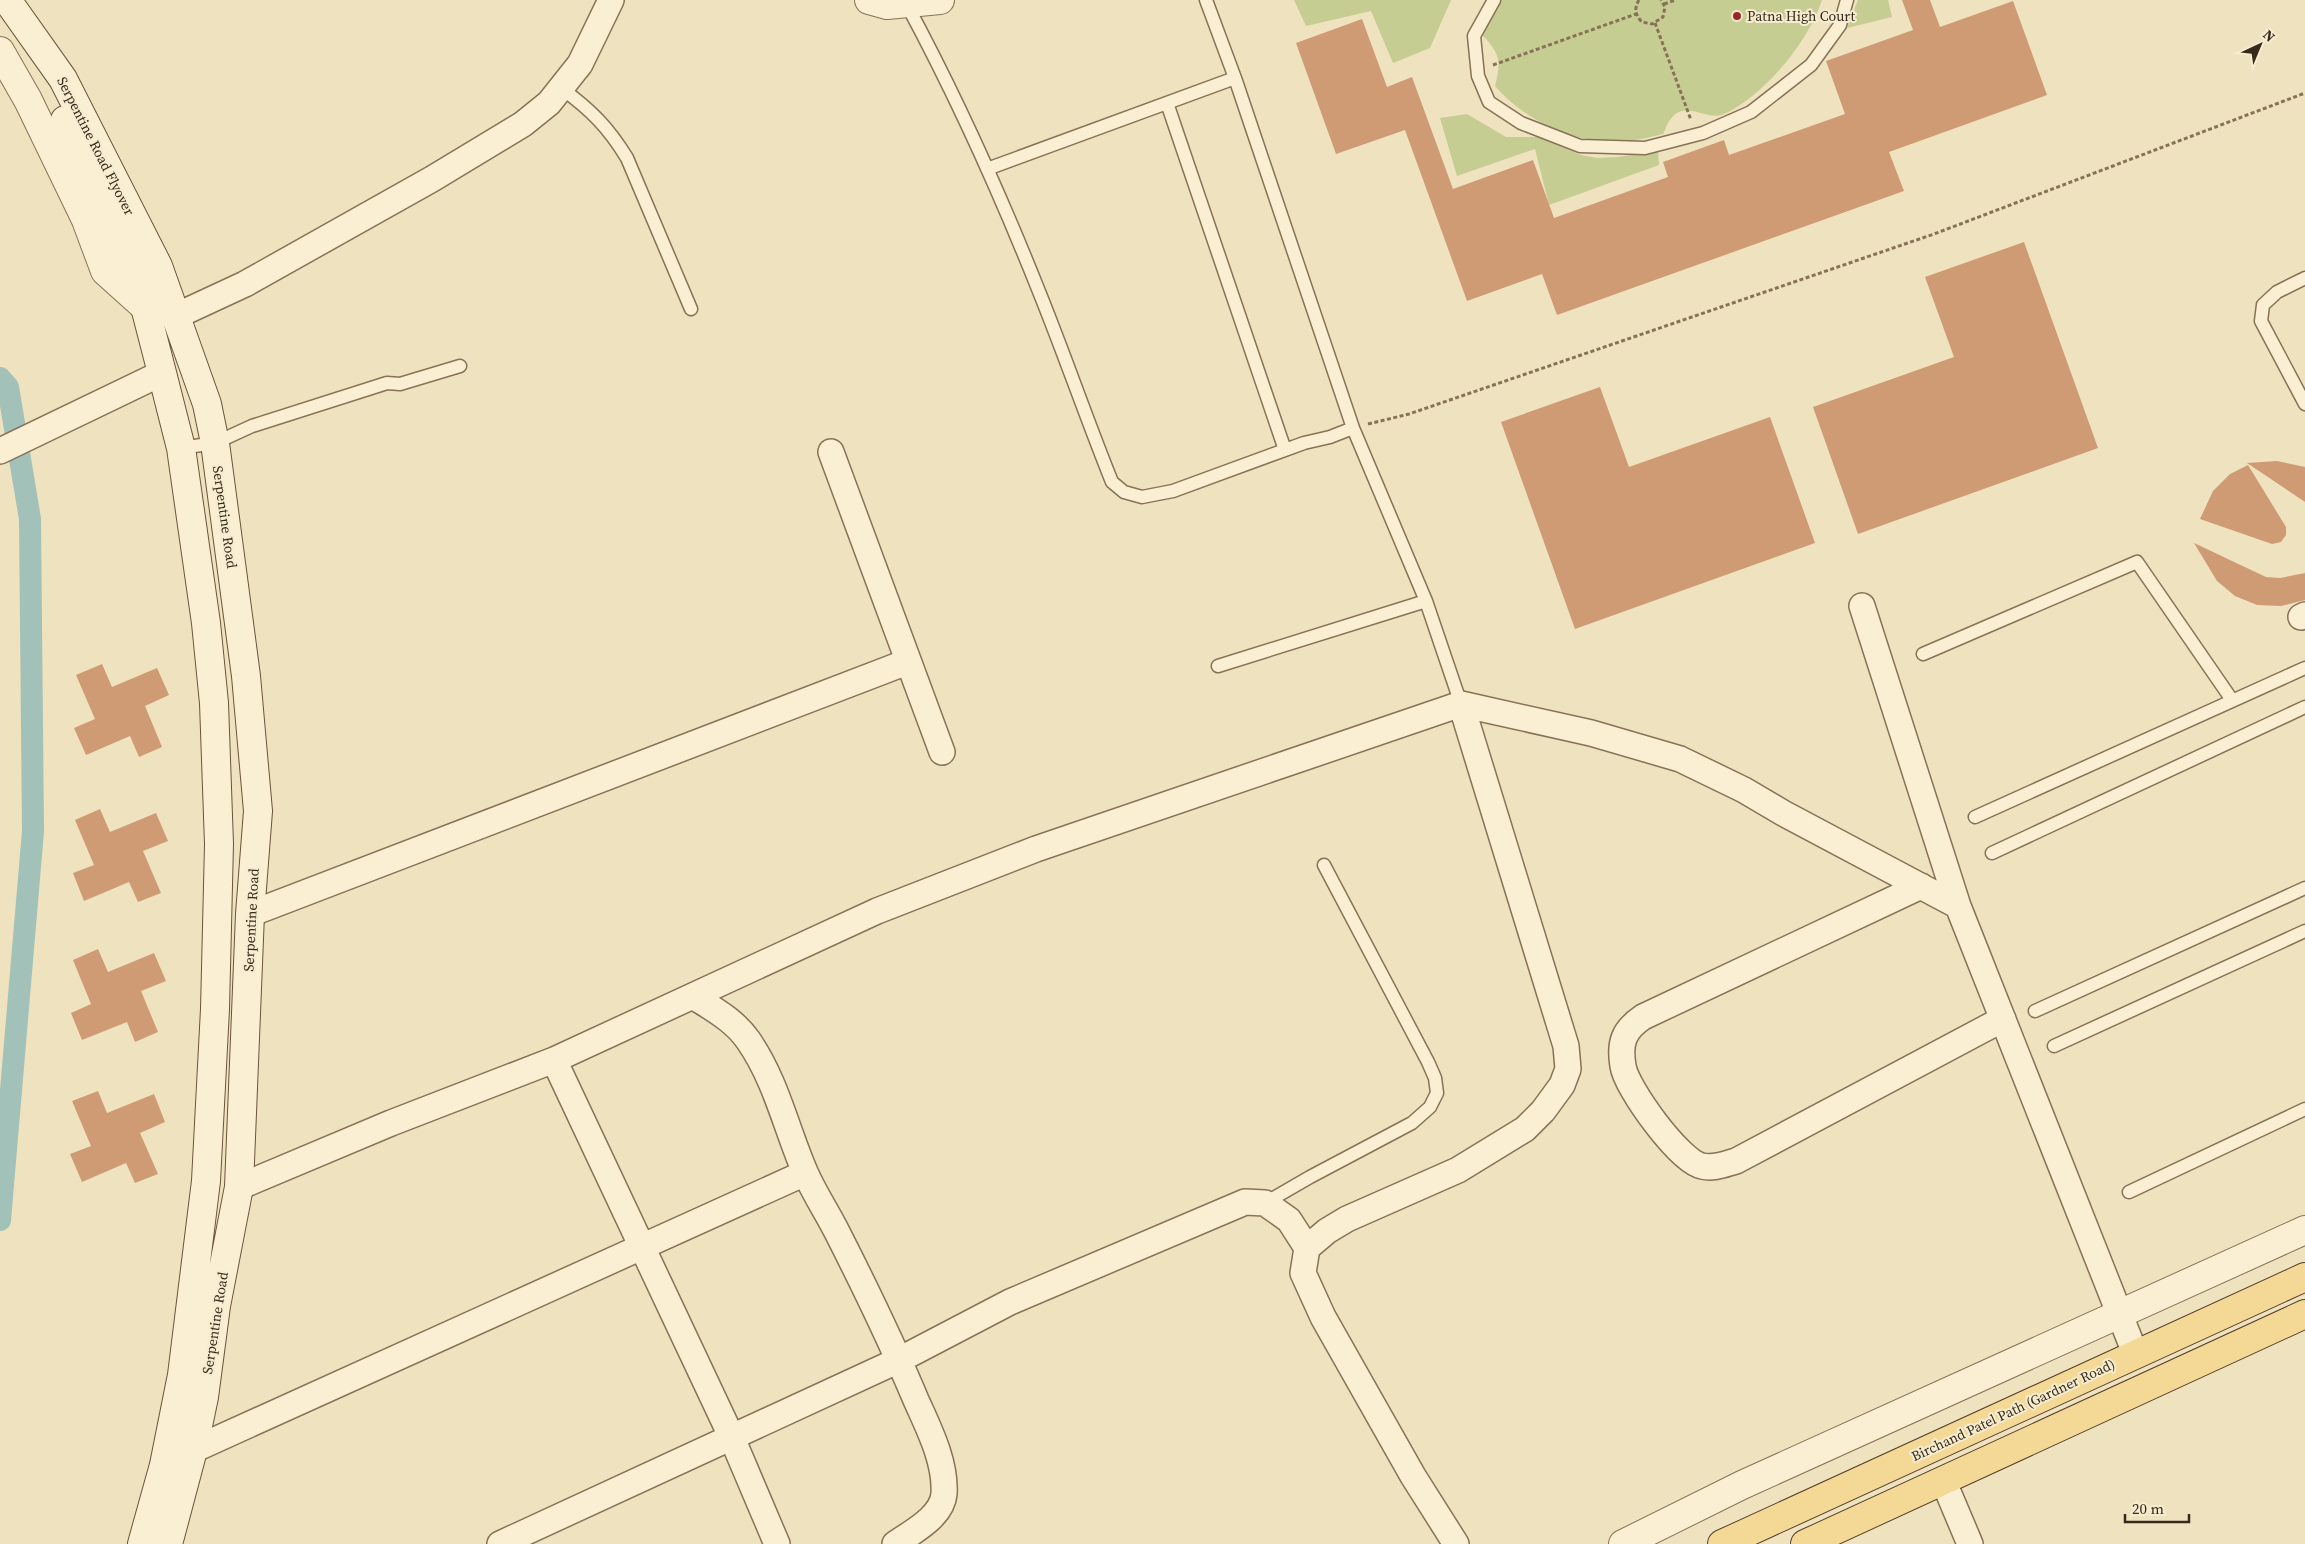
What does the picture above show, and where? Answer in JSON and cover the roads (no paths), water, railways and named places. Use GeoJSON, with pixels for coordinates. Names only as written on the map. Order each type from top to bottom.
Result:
{"type":"FeatureCollection","features":[{"type":"Feature","properties":{"kind":"main road","name":"Serpentine Road Flyover"},"geometry":{"type":"LineString","coordinates":[[7,0],[63,79],[158,266],[156,302]]}},
{"type":"Feature","properties":{"kind":"main road","name":"Serpentine Road Flyover"},"geometry":{"type":"LineString","coordinates":[[7,0],[156,302]]}},
{"type":"Feature","properties":{"kind":"main road"},"geometry":{"type":"LineString","coordinates":[[875,1],[887,5],[940,0]]}},
{"type":"Feature","properties":{"kind":"main road"},"geometry":{"type":"LineString","coordinates":[[0,51],[28,100],[86,220],[105,271],[156,302],[162,373],[181,448],[212,677],[219,844],[215,1009],[206,1181],[182,1375],[164,1465],[142,1544]]}},
{"type":"Feature","properties":{"kind":"main road","name":"Serpentine Road"},"geometry":{"type":"LineString","coordinates":[[156,302],[207,404],[215,442],[246,676],[258,811],[250,914],[239,1187],[216,1306],[204,1397],[193,1450],[168,1544]]}},
{"type":"Feature","properties":{"kind":"main road"},"geometry":{"type":"LineString","coordinates":[[196,557],[230,551]]}},
{"type":"Feature","properties":{"kind":"main road"},"geometry":{"type":"LineString","coordinates":[[212,677],[246,676]]}},
{"type":"Feature","properties":{"kind":"main road"},"geometry":{"type":"LineString","coordinates":[[1623,1544],[1742,1485],[2305,1230]]}},
{"type":"Feature","properties":{"kind":"main road","name":"Birchand Patel Path (Gardner Road)"},"geometry":{"type":"LineString","coordinates":[[1722,1544],[2305,1277]]}},
{"type":"Feature","properties":{"kind":"main road"},"geometry":{"type":"LineString","coordinates":[[1805,1544],[2305,1314]]}},
{"type":"Feature","properties":{"kind":"street"},"geometry":{"type":"LineString","coordinates":[[156,302],[244,284],[486,148],[549,103],[580,64],[611,0]]}},
{"type":"Feature","properties":{"kind":"street"},"geometry":{"type":"LineString","coordinates":[[0,451],[35,436],[162,373]]}},
{"type":"Feature","properties":{"kind":"street"},"geometry":{"type":"LineString","coordinates":[[831,452],[907,662],[942,752]]}},
{"type":"Feature","properties":{"kind":"street"},"geometry":{"type":"LineString","coordinates":[[1862,606],[1958,906],[2135,1354]]}},
{"type":"Feature","properties":{"kind":"street"},"geometry":{"type":"LineString","coordinates":[[250,914],[907,662]]}},
{"type":"Feature","properties":{"kind":"street"},"geometry":{"type":"LineString","coordinates":[[1456,1544],[1413,1476],[1323,1317],[1303,1274],[1307,1248],[1327,1231],[1347,1219],[1458,1170],[1525,1129],[1543,1111],[1562,1085],[1568,1070],[1566,1046],[1460,704]]}},
{"type":"Feature","properties":{"kind":"street"},"geometry":{"type":"LineString","coordinates":[[239,1187],[391,1123],[554,1060],[877,911],[940,886],[1036,849],[1460,704],[1591,733],[1680,759],[1744,790],[1958,906]]}},
{"type":"Feature","properties":{"kind":"street"},"geometry":{"type":"LineString","coordinates":[[1921,886],[1628,1027],[1622,1044],[1623,1067],[1632,1086],[1672,1144],[1687,1159],[1701,1166],[1717,1167],[1743,1157],[2003,1019]]}},
{"type":"Feature","properties":{"kind":"street"},"geometry":{"type":"LineString","coordinates":[[693,996],[733,1022],[762,1061],[805,1173],[838,1234],[899,1360],[929,1430],[941,1463],[944,1495],[935,1514],[895,1544]]}},
{"type":"Feature","properties":{"kind":"street"},"geometry":{"type":"LineString","coordinates":[[554,1060],[732,1438],[777,1544]]}},
{"type":"Feature","properties":{"kind":"street"},"geometry":{"type":"LineString","coordinates":[[193,1450],[805,1173]]}},
{"type":"Feature","properties":{"kind":"street"},"geometry":{"type":"LineString","coordinates":[[500,1544],[899,1360],[1010,1302],[1184,1226],[1245,1202],[1265,1204],[1289,1220],[1307,1248]]}},
{"type":"Feature","properties":{"kind":"street"},"geometry":{"type":"LineString","coordinates":[[1943,1480],[1970,1544]]}},
{"type":"Feature","properties":{"kind":"lane"},"geometry":{"type":"LineString","coordinates":[[1206,0],[1235,78],[1353,428],[1426,601],[1460,704]]}},
{"type":"Feature","properties":{"kind":"lane"},"geometry":{"type":"LineString","coordinates":[[1494,0],[1474,36],[1478,76],[1489,102],[1521,123],[1580,146],[1645,148],[1697,134],[1751,112],[1810,66],[1840,25],[1847,0]]}},
{"type":"Feature","properties":{"kind":"lane"},"geometry":{"type":"LineString","coordinates":[[907,4],[930,47],[987,169],[1041,296],[1112,482],[1124,492],[1142,497],[1173,491],[1285,450],[1353,428]]}},
{"type":"Feature","properties":{"kind":"lane"},"geometry":{"type":"LineString","coordinates":[[987,169],[1235,78]]}},
{"type":"Feature","properties":{"kind":"lane"},"geometry":{"type":"LineString","coordinates":[[561,88],[599,119],[613,135],[627,158],[691,309]]}},
{"type":"Feature","properties":{"kind":"lane"},"geometry":{"type":"LineString","coordinates":[[1167,103],[1285,450]]}},
{"type":"Feature","properties":{"kind":"lane"},"geometry":{"type":"LineString","coordinates":[[2305,278],[2277,292],[2264,305],[2261,321],[2305,404]]}},
{"type":"Feature","properties":{"kind":"lane"},"geometry":{"type":"LineString","coordinates":[[181,448],[215,442],[252,426],[387,383],[400,384],[460,366]]}},
{"type":"Feature","properties":{"kind":"lane"},"geometry":{"type":"LineString","coordinates":[[1923,654],[2137,562],[2232,700]]}},
{"type":"Feature","properties":{"kind":"lane"},"geometry":{"type":"LineString","coordinates":[[1218,666],[1426,601]]}},
{"type":"Feature","properties":{"kind":"lane"},"geometry":{"type":"LineString","coordinates":[[1975,817],[2305,668]]}},
{"type":"Feature","properties":{"kind":"lane"},"geometry":{"type":"LineString","coordinates":[[1992,852],[2305,707]]}},
{"type":"Feature","properties":{"kind":"lane"},"geometry":{"type":"LineString","coordinates":[[1265,1204],[1310,1177],[1412,1123],[1430,1107],[1437,1093],[1435,1078],[1428,1062],[1324,865]]}},
{"type":"Feature","properties":{"kind":"lane"},"geometry":{"type":"LineString","coordinates":[[2036,1011],[2305,888]]}},
{"type":"Feature","properties":{"kind":"lane"},"geometry":{"type":"LineString","coordinates":[[2054,1046],[2305,931]]}},
{"type":"Feature","properties":{"kind":"lane"},"geometry":{"type":"LineString","coordinates":[[2129,1192],[2305,1109]]}},
{"type":"Feature","properties":{"kind":"waterway"},"geometry":{"type":"LineString","coordinates":[[0,378],[8,387],[30,519],[33,831],[0,1220]]}},
{"type":"Feature","properties":{"kind":"place","name":"Patna High Court"},"geometry":{"type":"Point","coordinates":[1737,16]}}]}
